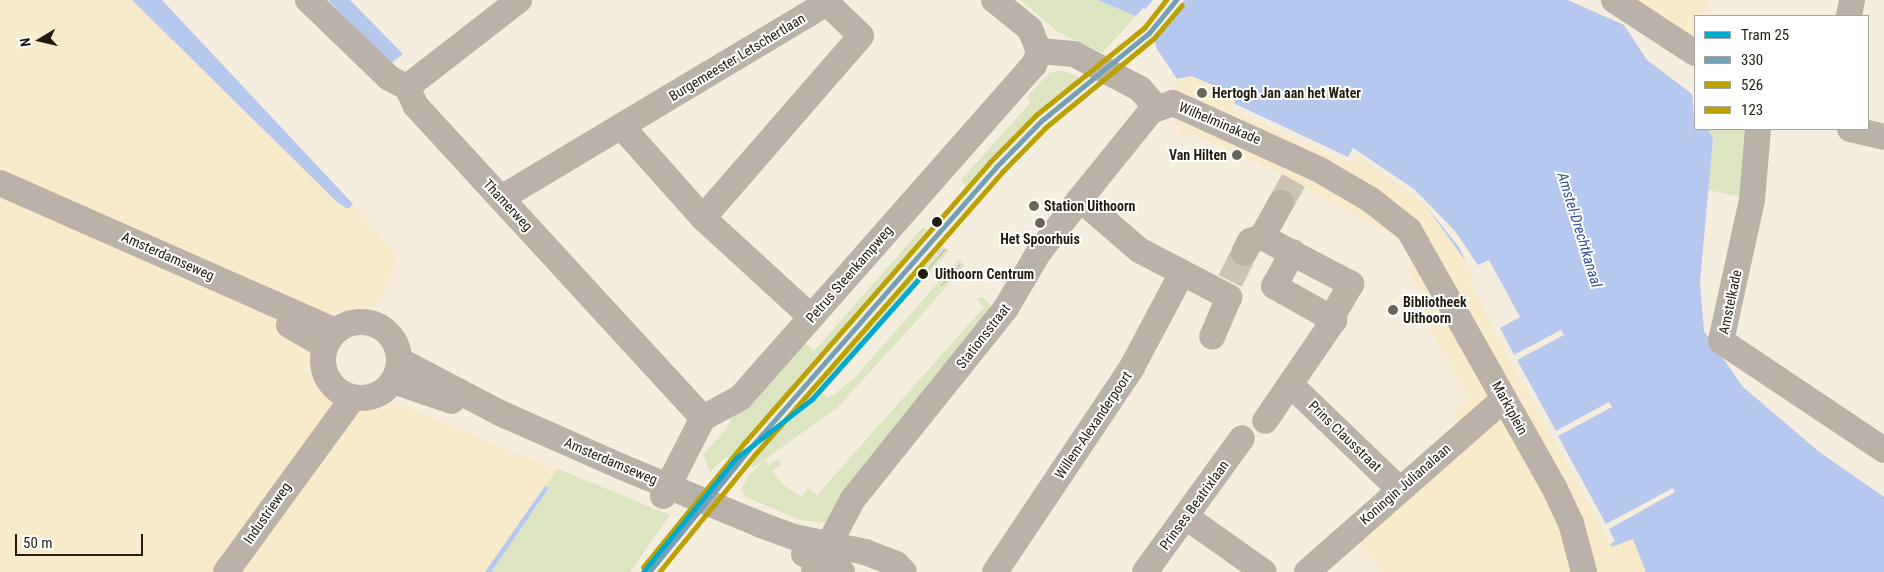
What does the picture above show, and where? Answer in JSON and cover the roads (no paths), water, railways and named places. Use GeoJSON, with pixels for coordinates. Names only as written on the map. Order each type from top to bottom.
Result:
{"type":"FeatureCollection","features":[{"type":"Feature","properties":{"kind":"street"},"geometry":{"type":"LineString","coordinates":[[308,0],[389,78],[408,88],[519,0]]}},
{"type":"Feature","properties":{"kind":"street"},"geometry":{"type":"LineString","coordinates":[[994,0],[1030,29],[1039,51],[1074,54],[1140,89],[1156,107]]}},
{"type":"Feature","properties":{"kind":"street"},"geometry":{"type":"LineString","coordinates":[[1614,0],[1694,52]]}},
{"type":"Feature","properties":{"kind":"street"},"geometry":{"type":"LineString","coordinates":[[1849,15],[1852,0]]}},
{"type":"Feature","properties":{"kind":"street","name":"Burgemeester Letschertlaan"},"geometry":{"type":"LineString","coordinates":[[501,198],[827,3],[862,36],[704,218]]}},
{"type":"Feature","properties":{"kind":"street","name":"Petrus Steenkampweg"},"geometry":{"type":"LineString","coordinates":[[703,418],[740,398],[1034,65],[1039,51]]}},
{"type":"Feature","properties":{"kind":"street","name":"Thamerweg"},"geometry":{"type":"LineString","coordinates":[[408,88],[416,106],[703,418]]}},
{"type":"Feature","properties":{"kind":"street","name":"Wilhelminakade"},"geometry":{"type":"LineString","coordinates":[[1156,107],[1173,103],[1395,217],[1424,249]]}},
{"type":"Feature","properties":{"kind":"street","name":"Stationsstraat"},"geometry":{"type":"LineString","coordinates":[[827,562],[853,499],[1006,308],[1039,252],[1156,107]]}},
{"type":"Feature","properties":{"kind":"street"},"geometry":{"type":"LineString","coordinates":[[622,127],[704,218],[811,317]]}},
{"type":"Feature","properties":{"kind":"street","name":"Amstelkade"},"geometry":{"type":"LineString","coordinates":[[1758,130],[1752,200],[1721,341],[1884,450]]}},
{"type":"Feature","properties":{"kind":"street"},"geometry":{"type":"LineString","coordinates":[[1854,130],[1884,137]]}},
{"type":"Feature","properties":{"kind":"street","name":"Amsterdamseweg"},"geometry":{"type":"LineString","coordinates":[[0,183],[330,339]]}},
{"type":"Feature","properties":{"kind":"street","name":"Amsterdamseweg"},"geometry":{"type":"LineString","coordinates":[[0,196],[274,317],[330,339]]}},
{"type":"Feature","properties":{"kind":"street"},"geometry":{"type":"LineString","coordinates":[[1080,199],[1139,250],[1182,273],[1227,288],[1229,298],[1212,337]]}},
{"type":"Feature","properties":{"kind":"street"},"geometry":{"type":"LineString","coordinates":[[1281,203],[1253,245],[1293,252],[1351,284],[1331,318]]}},
{"type":"Feature","properties":{"kind":"street","name":"Marktplein"},"geometry":{"type":"LineString","coordinates":[[1424,249],[1504,400],[1564,506],[1584,572]]}},
{"type":"Feature","properties":{"kind":"street"},"geometry":{"type":"LineString","coordinates":[[1265,421],[1291,386],[1334,320],[1274,286],[1293,252]]}},
{"type":"Feature","properties":{"kind":"street","name":"Willem-Alexanderpoort"},"geometry":{"type":"LineString","coordinates":[[995,572],[1132,367],[1182,273]]}},
{"type":"Feature","properties":{"kind":"street"},"geometry":{"type":"LineString","coordinates":[[355,322],[377,325],[393,339],[396,370],[376,396],[344,392],[324,368],[330,339],[355,322]]}},
{"type":"Feature","properties":{"kind":"street","name":"Amsterdamseweg"},"geometry":{"type":"LineString","coordinates":[[396,370],[500,413],[665,491],[794,537],[827,562],[896,564],[904,572]]}},
{"type":"Feature","properties":{"kind":"street","name":"Prins Clausstraat"},"geometry":{"type":"LineString","coordinates":[[1291,386],[1398,488]]}},
{"type":"Feature","properties":{"kind":"street","name":"Industrieweg"},"geometry":{"type":"LineString","coordinates":[[226,572],[308,454],[344,392]]}},
{"type":"Feature","properties":{"kind":"street","name":"Koningin Julianalaan"},"geometry":{"type":"LineString","coordinates":[[1307,572],[1398,488],[1504,400]]}},
{"type":"Feature","properties":{"kind":"street"},"geometry":{"type":"LineString","coordinates":[[665,491],[703,418]]}},
{"type":"Feature","properties":{"kind":"street","name":"Prinses Beatrixlaan"},"geometry":{"type":"LineString","coordinates":[[1145,572],[1242,438]]}},
{"type":"Feature","properties":{"kind":"street"},"geometry":{"type":"LineString","coordinates":[[1186,517],[1264,572]]}},
{"type":"Feature","properties":{"kind":"water"},"geometry":{"type":"Polygon","coordinates":[[[132,0],[162,0],[353,204],[348,209],[337,202],[132,0]]]}},
{"type":"Feature","properties":{"kind":"water"},"geometry":{"type":"Polygon","coordinates":[[[328,0],[350,0],[403,54],[390,64],[328,0]]]}},
{"type":"Feature","properties":{"kind":"water","name":"Amstel-Drechtkanaal"},"geometry":{"type":"Polygon","coordinates":[[[1097,0],[1568,0],[1624,25],[1647,60],[1692,94],[1694,130],[1708,130],[1713,139],[1700,282],[1704,331],[1743,387],[1818,451],[1884,497],[1884,572],[1646,572],[1633,539],[1612,547],[1492,326],[1511,314],[1486,269],[1475,274],[1425,205],[1358,156],[1350,164],[1232,108],[1237,95],[1191,76],[1177,79],[1157,49],[1144,7],[1136,16],[1097,0]]]}},
{"type":"Feature","properties":{"kind":"water"},"geometry":{"type":"Polygon","coordinates":[[[545,486],[549,488],[491,572],[485,572],[545,486]]]}},
{"type":"Feature","properties":{"kind":"tunnel"},"geometry":{"type":"LineString","coordinates":[[1281,203],[1297,174]]}},
{"type":"Feature","properties":{"kind":"tunnel"},"geometry":{"type":"LineString","coordinates":[[1230,281],[1244,253]]}},
{"type":"Feature","properties":{"kind":"tram line"},"geometry":{"type":"LineString","coordinates":[[923,274],[945,249]]}},
{"type":"Feature","properties":{"kind":"tram line"},"geometry":{"type":"LineString","coordinates":[[941,285],[960,264]]}},
{"type":"Feature","properties":{"kind":"tram line","name":"25"},"geometry":{"type":"LineString","coordinates":[[643,572],[735,459],[812,399],[923,274]]}},
{"type":"Feature","properties":{"kind":"place","name":"Hertogh Jan aan het Water"},"geometry":{"type":"Point","coordinates":[1202,93]}},
{"type":"Feature","properties":{"kind":"place","name":"Van Hilten"},"geometry":{"type":"Point","coordinates":[1237,155]}},
{"type":"Feature","properties":{"kind":"place","name":"Station Uithoorn"},"geometry":{"type":"Point","coordinates":[1034,206]}},
{"type":"Feature","properties":{"kind":"place","name":"Het Spoorhuis"},"geometry":{"type":"Point","coordinates":[1040,223]}},
{"type":"Feature","properties":{"kind":"place","name":"Uithoorn Centrum"},"geometry":{"type":"Point","coordinates":[923,274]}},
{"type":"Feature","properties":{"kind":"place","name":"Bibliotheek Uithoorn"},"geometry":{"type":"Point","coordinates":[1393,310]}}]}
